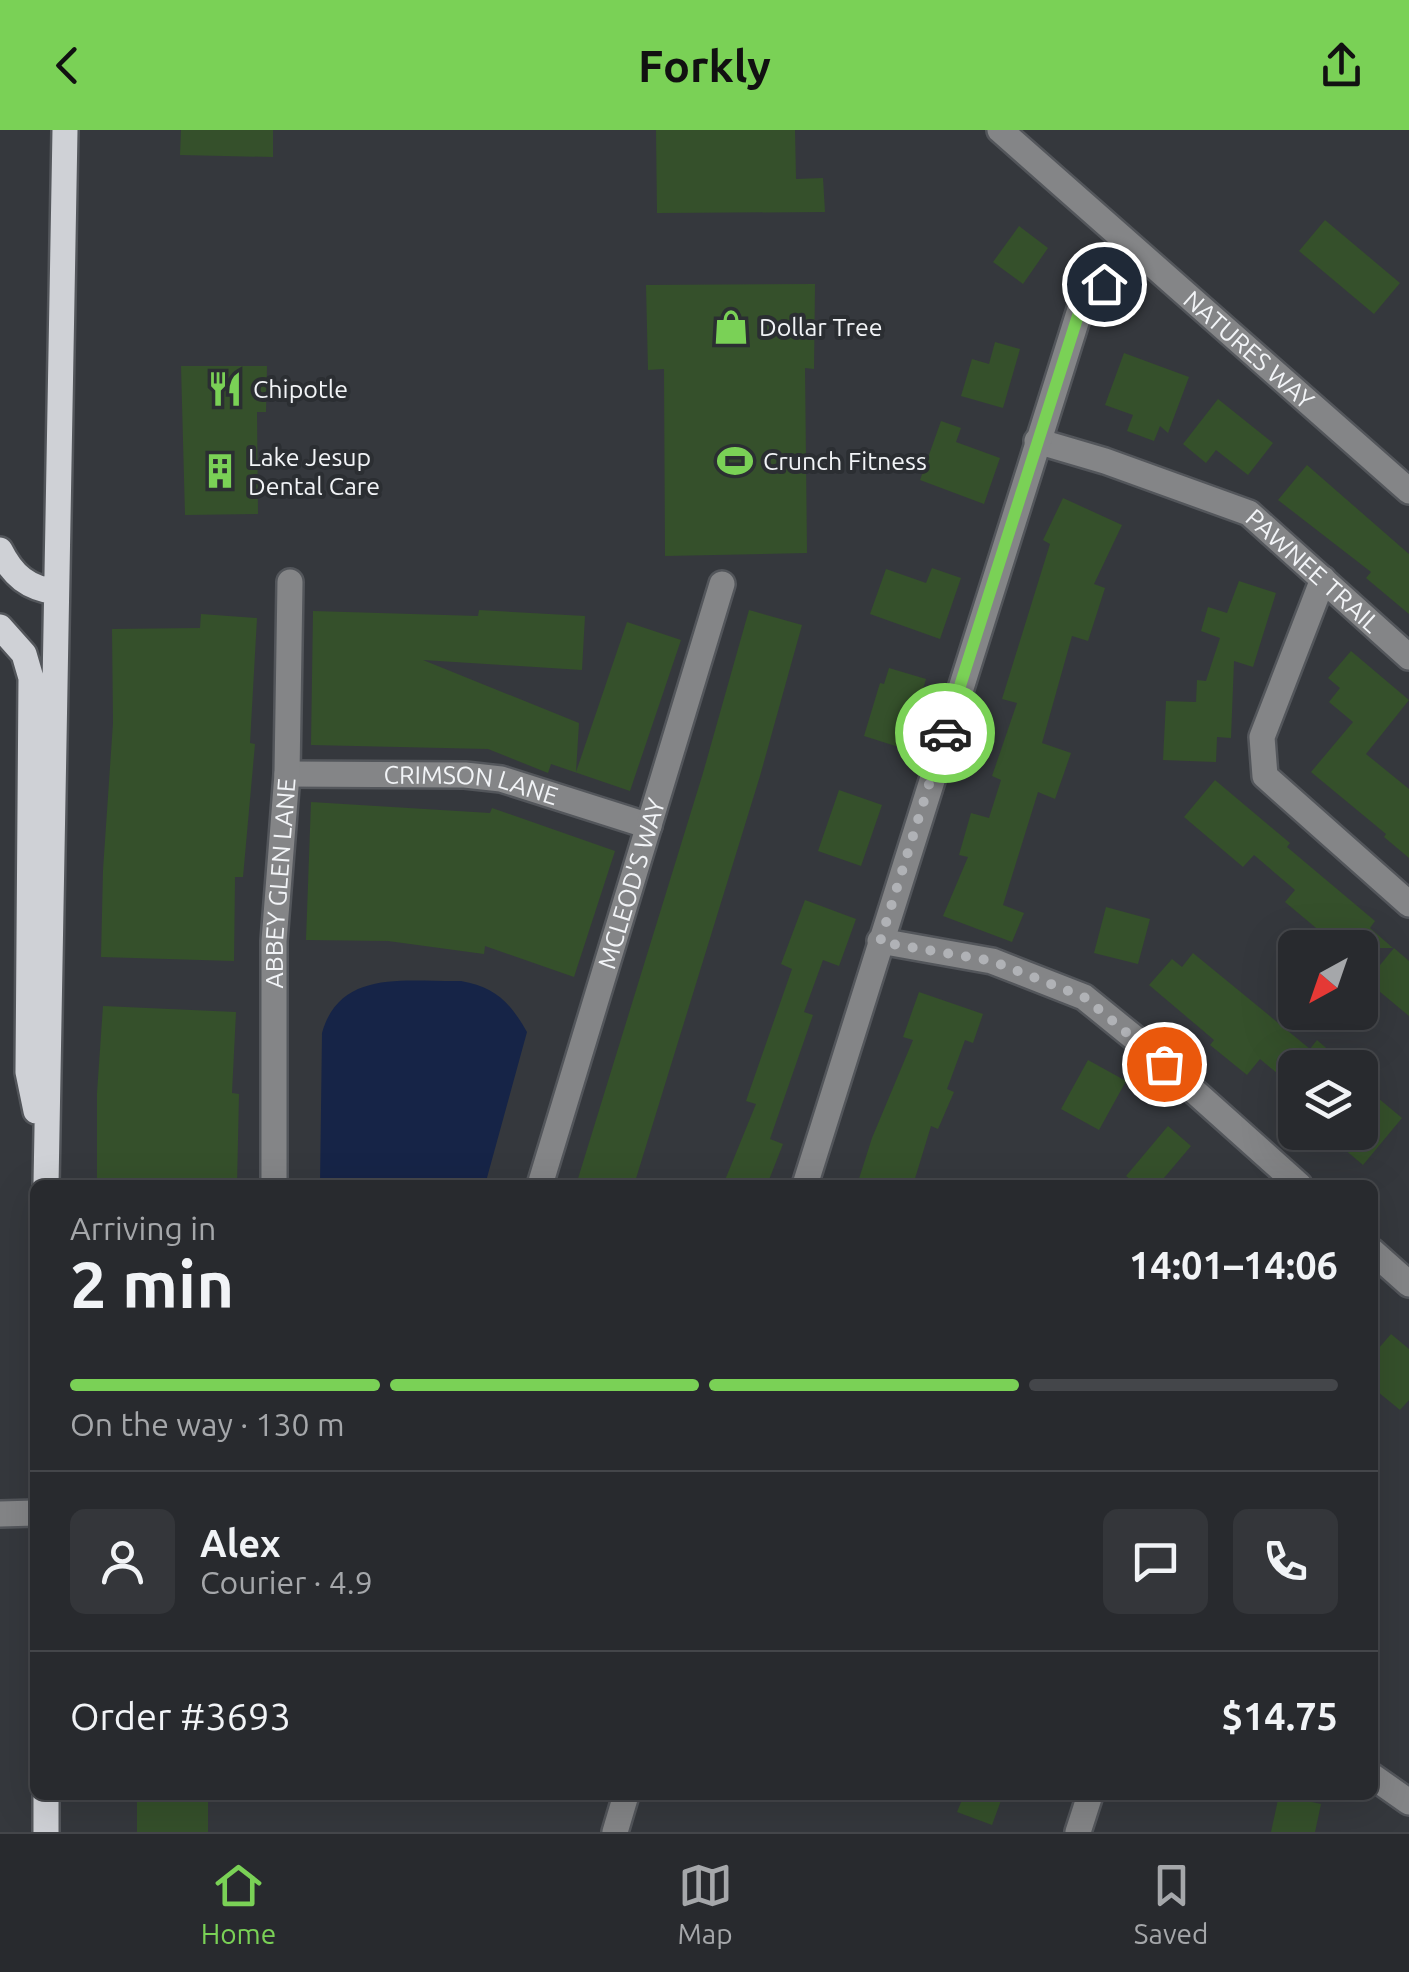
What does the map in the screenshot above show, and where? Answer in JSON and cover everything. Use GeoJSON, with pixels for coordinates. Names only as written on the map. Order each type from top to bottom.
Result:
{"type":"FeatureCollection","features":[{"type":"Feature","properties":{"kind":"main road"},"geometry":{"type":"LineString","coordinates":[[46,1180],[64,130]]}},
{"type":"Feature","properties":{"kind":"main road"},"geometry":{"type":"LineString","coordinates":[[0,550],[16,577],[36,589],[56,592]]}},
{"type":"Feature","properties":{"kind":"main road"},"geometry":{"type":"LineString","coordinates":[[0,627],[24,654],[31,678],[28,1072],[46,1155]]}},
{"type":"Feature","properties":{"kind":"main road"},"geometry":{"type":"LineString","coordinates":[[46,1800],[46,1832]]}},
{"type":"Feature","properties":{"kind":"street","name":"NATURES WAY"},"geometry":{"type":"LineString","coordinates":[[1000,130],[1409,491]]}},
{"type":"Feature","properties":{"kind":"street"},"geometry":{"type":"LineString","coordinates":[[807,1180],[1036,441],[1082,303],[1104,284]]}},
{"type":"Feature","properties":{"kind":"street","name":"PAWNEE TRAIL"},"geometry":{"type":"LineString","coordinates":[[1036,441],[1105,461],[1249,513],[1409,656]]}},
{"type":"Feature","properties":{"kind":"street"},"geometry":{"type":"LineString","coordinates":[[1323,578],[1262,737],[1265,776],[1409,904]]}},
{"type":"Feature","properties":{"kind":"street","name":"ABBEY GLEN LANE"},"geometry":{"type":"LineString","coordinates":[[274,1180],[274,941],[287,774],[290,582]]}},
{"type":"Feature","properties":{"kind":"street","name":"MCLEOD'S WAY"},"geometry":{"type":"LineString","coordinates":[[542,1180],[722,584]]}},
{"type":"Feature","properties":{"kind":"street","name":"CRIMSON LANE"},"geometry":{"type":"LineString","coordinates":[[287,774],[464,775],[501,779],[649,826]]}},
{"type":"Feature","properties":{"kind":"street"},"geometry":{"type":"LineString","coordinates":[[880,942],[992,961],[1084,997],[1293,1180]]}},
{"type":"Feature","properties":{"kind":"street"},"geometry":{"type":"LineString","coordinates":[[1378,1256],[1409,1284]]}},
{"type":"Feature","properties":{"kind":"street"},"geometry":{"type":"LineString","coordinates":[[0,1514],[30,1512]]}},
{"type":"Feature","properties":{"kind":"street"},"geometry":{"type":"LineString","coordinates":[[1378,1780],[1409,1802]]}},
{"type":"Feature","properties":{"kind":"street"},"geometry":{"type":"LineString","coordinates":[[615,1832],[625,1800]]}},
{"type":"Feature","properties":{"kind":"street"},"geometry":{"type":"LineString","coordinates":[[1078,1832],[1088,1800]]}},
{"type":"Feature","properties":{"kind":"water"},"geometry":{"type":"Polygon","coordinates":[[[398,981],[461,981],[483,987],[514,1012],[527,1032],[486,1180],[320,1180],[322,1033],[331,1012],[344,998],[360,988],[398,981]]]}},
{"type":"Feature","properties":{"kind":"building"},"geometry":{"type":"Polygon","coordinates":[[[181,130],[273,130],[273,157],[180,155],[181,130]]]}},
{"type":"Feature","properties":{"kind":"building"},"geometry":{"type":"Polygon","coordinates":[[[656,130],[795,130],[796,179],[823,178],[825,212],[657,213],[656,130]]]}},
{"type":"Feature","properties":{"kind":"building"},"geometry":{"type":"Polygon","coordinates":[[[1325,220],[1400,283],[1374,314],[1299,251],[1325,220]]]}},
{"type":"Feature","properties":{"kind":"building"},"geometry":{"type":"Polygon","coordinates":[[[1019,226],[1048,248],[1023,284],[993,262],[1019,226]]]}},
{"type":"Feature","properties":{"kind":"building","name":"Crunch Fitness"},"geometry":{"type":"Polygon","coordinates":[[[815,284],[814,369],[805,368],[807,553],[665,556],[664,369],[648,370],[646,285],[815,284]]]}},
{"type":"Feature","properties":{"kind":"building"},"geometry":{"type":"Polygon","coordinates":[[[995,342],[1020,349],[1003,408],[961,396],[972,359],[989,364],[995,342]]]}},
{"type":"Feature","properties":{"kind":"building"},"geometry":{"type":"Polygon","coordinates":[[[1124,353],[1189,377],[1168,433],[1160,426],[1154,441],[1127,431],[1133,415],[1105,405],[1124,353]]]}},
{"type":"Feature","properties":{"kind":"building"},"geometry":{"type":"Polygon","coordinates":[[[181,366],[267,366],[266,412],[257,412],[258,514],[185,515],[181,366]]]}},
{"type":"Feature","properties":{"kind":"building"},"geometry":{"type":"Polygon","coordinates":[[[1218,399],[1273,443],[1248,475],[1216,450],[1206,463],[1183,444],[1218,399]]]}},
{"type":"Feature","properties":{"kind":"building"},"geometry":{"type":"Polygon","coordinates":[[[941,421],[961,428],[956,442],[1000,458],[984,504],[920,480],[941,421]]]}},
{"type":"Feature","properties":{"kind":"building"},"geometry":{"type":"Polygon","coordinates":[[[1307,465],[1409,554],[1409,614],[1366,578],[1371,572],[1278,500],[1307,465]]]}},
{"type":"Feature","properties":{"kind":"building"},"geometry":{"type":"Polygon","coordinates":[[[1063,498],[1122,525],[1094,584],[1105,588],[1088,641],[1072,636],[1042,743],[1071,753],[1055,799],[1038,792],[1003,905],[1024,913],[1012,942],[943,916],[968,857],[959,855],[971,813],[989,818],[1001,780],[992,776],[1017,703],[1002,699],[1050,544],[1043,540],[1063,498]]]}},
{"type":"Feature","properties":{"kind":"building"},"geometry":{"type":"Polygon","coordinates":[[[932,568],[961,578],[940,639],[870,614],[886,569],[926,583],[932,568]]]}},
{"type":"Feature","properties":{"kind":"building"},"geometry":{"type":"Polygon","coordinates":[[[1239,581],[1276,593],[1253,667],[1234,661],[1231,738],[1217,737],[1216,762],[1163,760],[1166,701],[1196,702],[1197,680],[1206,681],[1220,638],[1201,631],[1208,607],[1227,613],[1239,581]]]}},
{"type":"Feature","properties":{"kind":"building"},"geometry":{"type":"Polygon","coordinates":[[[479,610],[585,616],[582,670],[423,660],[579,723],[576,772],[627,622],[681,640],[630,791],[551,764],[548,773],[488,749],[311,745],[313,611],[478,616],[479,610]]]}},
{"type":"Feature","properties":{"kind":"building"},"geometry":{"type":"Polygon","coordinates":[[[749,610],[802,625],[760,776],[636,1180],[578,1180],[749,610]]]}},
{"type":"Feature","properties":{"kind":"building"},"geometry":{"type":"Polygon","coordinates":[[[201,614],[257,618],[250,743],[255,744],[243,877],[235,877],[234,961],[101,957],[113,723],[112,629],[200,628],[201,614]]]}},
{"type":"Feature","properties":{"kind":"building"},"geometry":{"type":"Polygon","coordinates":[[[1351,651],[1409,700],[1366,754],[1409,789],[1409,858],[1311,772],[1353,722],[1329,702],[1340,688],[1328,678],[1351,651]]]}},
{"type":"Feature","properties":{"kind":"building"},"geometry":{"type":"Polygon","coordinates":[[[889,668],[926,679],[905,749],[864,736],[880,683],[884,684],[889,668]]]}},
{"type":"Feature","properties":{"kind":"building"},"geometry":{"type":"Polygon","coordinates":[[[1215,780],[1375,921],[1372,930],[1318,930],[1285,902],[1295,890],[1254,855],[1243,867],[1184,817],[1215,780]]]}},
{"type":"Feature","properties":{"kind":"building"},"geometry":{"type":"Polygon","coordinates":[[[839,790],[882,805],[861,866],[818,851],[839,790]]]}},
{"type":"Feature","properties":{"kind":"building"},"geometry":{"type":"Polygon","coordinates":[[[311,802],[490,813],[492,808],[615,851],[574,977],[485,946],[484,954],[388,941],[306,940],[311,802]]]}},
{"type":"Feature","properties":{"kind":"building"},"geometry":{"type":"Polygon","coordinates":[[[805,900],[856,919],[839,966],[823,960],[804,1012],[813,1015],[770,1139],[783,1144],[769,1180],[725,1180],[756,1104],[746,1101],[792,969],[781,964],[805,900]]]}},
{"type":"Feature","properties":{"kind":"building"},"geometry":{"type":"Polygon","coordinates":[[[1106,907],[1150,919],[1138,964],[1094,953],[1106,907]]]}},
{"type":"Feature","properties":{"kind":"building"},"geometry":{"type":"Polygon","coordinates":[[[1378,935],[1393,948],[1378,948],[1378,935]]]}},
{"type":"Feature","properties":{"kind":"building"},"geometry":{"type":"Polygon","coordinates":[[[1394,948],[1409,961],[1409,1016],[1378,990],[1378,968],[1394,948]]]}},
{"type":"Feature","properties":{"kind":"building"},"geometry":{"type":"Polygon","coordinates":[[[1193,953],[1278,1023],[1278,1030],[1287,1030],[1310,1049],[1317,1040],[1328,1050],[1278,1050],[1278,1074],[1260,1059],[1247,1075],[1210,1045],[1214,1040],[1149,985],[1172,959],[1182,967],[1193,953]]]}},
{"type":"Feature","properties":{"kind":"building"},"geometry":{"type":"Polygon","coordinates":[[[919,992],[983,1014],[973,1043],[965,1040],[947,1089],[954,1092],[938,1129],[931,1126],[915,1180],[859,1180],[913,1040],[903,1037],[919,992]]]}},
{"type":"Feature","properties":{"kind":"building"},"geometry":{"type":"Polygon","coordinates":[[[103,1006],[236,1012],[232,1093],[239,1094],[237,1180],[97,1180],[103,1006]]]}},
{"type":"Feature","properties":{"kind":"building"},"geometry":{"type":"Polygon","coordinates":[[[1088,1060],[1126,1081],[1099,1130],[1061,1109],[1088,1060]]]}},
{"type":"Feature","properties":{"kind":"building"},"geometry":{"type":"Polygon","coordinates":[[[1378,1098],[1402,1118],[1378,1147],[1378,1098]]]}},
{"type":"Feature","properties":{"kind":"building"},"geometry":{"type":"Polygon","coordinates":[[[1168,1126],[1191,1146],[1162,1180],[1131,1180],[1126,1176],[1168,1126]]]}},
{"type":"Feature","properties":{"kind":"building"},"geometry":{"type":"Polygon","coordinates":[[[1345,1150],[1375,1150],[1363,1165],[1345,1150]]]}},
{"type":"Feature","properties":{"kind":"building"},"geometry":{"type":"Polygon","coordinates":[[[1391,1334],[1409,1349],[1409,1400],[1400,1410],[1378,1392],[1378,1349],[1391,1334]]]}},
{"type":"Feature","properties":{"kind":"building"},"geometry":{"type":"Polygon","coordinates":[[[137,1800],[208,1800],[208,1832],[137,1832],[137,1800]]]}},
{"type":"Feature","properties":{"kind":"building"},"geometry":{"type":"Polygon","coordinates":[[[962,1800],[1001,1800],[992,1825],[957,1812],[962,1800]]]}},
{"type":"Feature","properties":{"kind":"building"},"geometry":{"type":"Polygon","coordinates":[[[1278,1800],[1321,1804],[1315,1832],[1271,1832],[1278,1800]]]}},
{"type":"Feature","properties":{"kind":"way so far"},"geometry":{"type":"LineString","coordinates":[[945,733],[880,942],[992,961],[1084,997],[1164,1064]]}},
{"type":"Feature","properties":{"kind":"place","name":"Dollar Tree"},"geometry":{"type":"Point","coordinates":[731,327]}},
{"type":"Feature","properties":{"kind":"place","name":"Chipotle"},"geometry":{"type":"Point","coordinates":[225,389]}},
{"type":"Feature","properties":{"kind":"place","name":"Crunch Fitness"},"geometry":{"type":"Point","coordinates":[735,461]}},
{"type":"Feature","properties":{"kind":"place","name":"Lake Jesup Dental Care"},"geometry":{"type":"Point","coordinates":[220,471]}},
{"type":"Feature","properties":{"kind":"route"},"geometry":{"type":"LineString","coordinates":[[945,733],[1082,303],[1104,284]]}}]}
